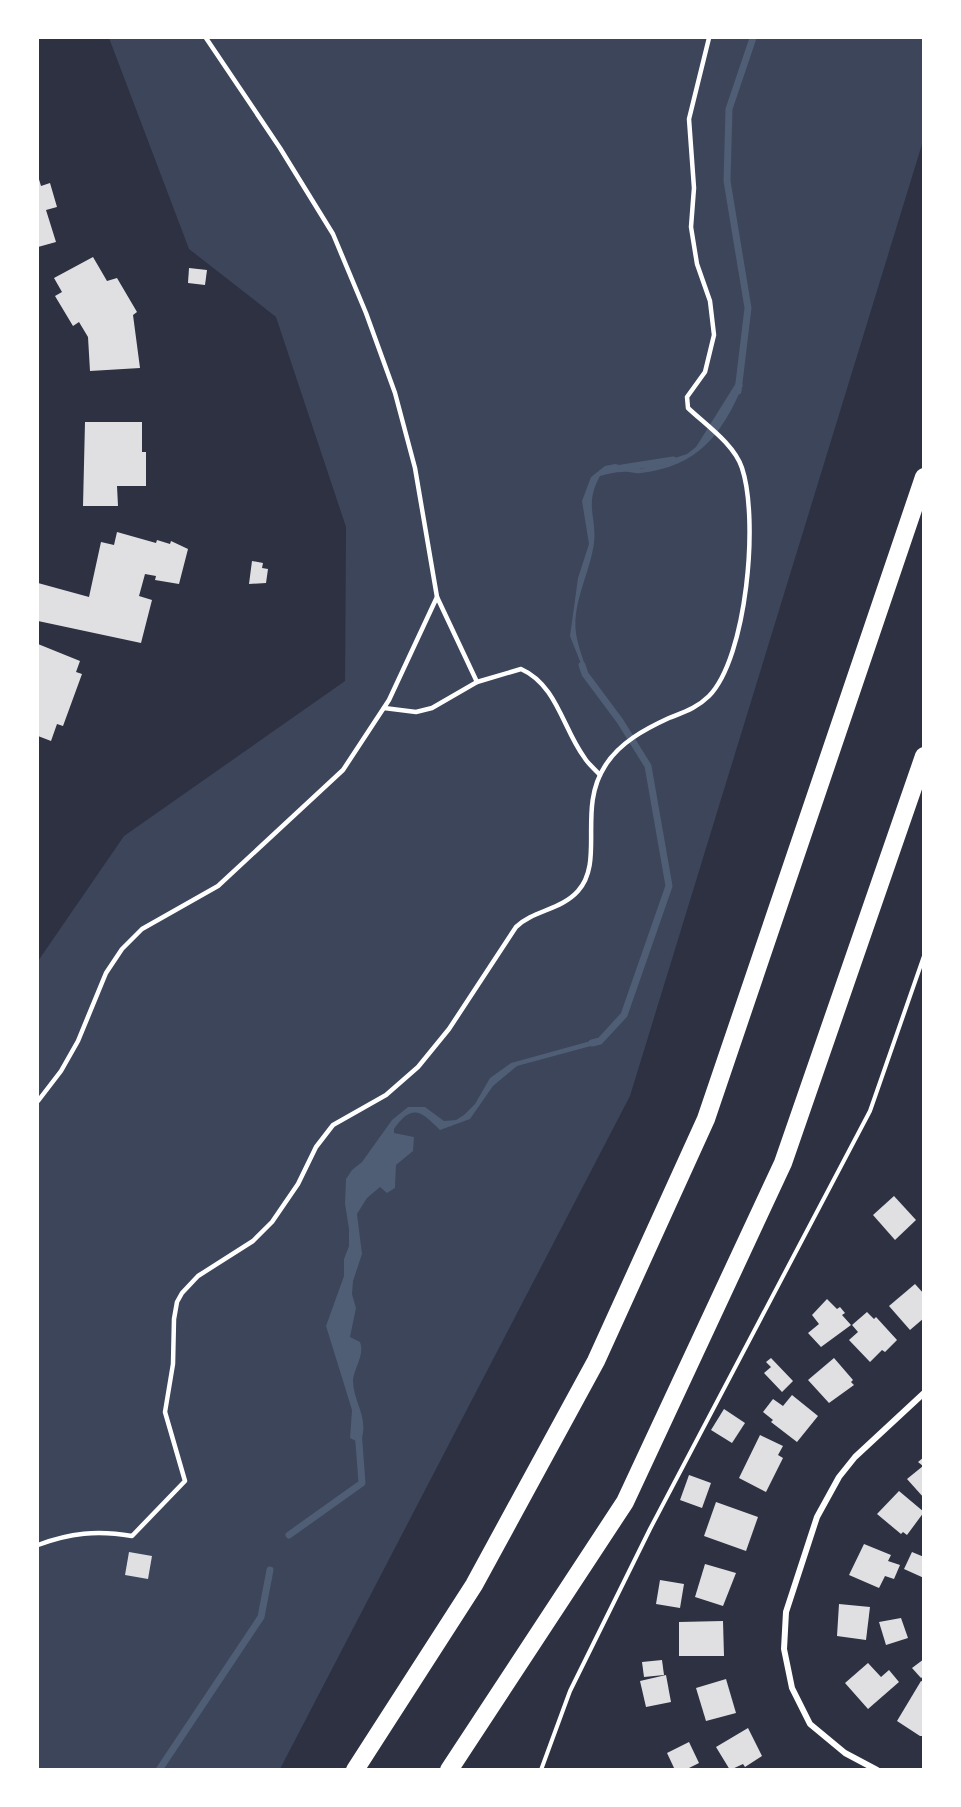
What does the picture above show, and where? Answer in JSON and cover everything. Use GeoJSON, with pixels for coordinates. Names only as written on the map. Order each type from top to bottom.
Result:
{"type":"FeatureCollection","features":[{"type":"Feature","properties":{"kind":"highway"},"geometry":{"type":"LineString","coordinates":[[355,1770],[474,1585],[585,1381],[706,1119],[924,477]]}},
{"type":"Feature","properties":{"kind":"highway"},"geometry":{"type":"LineString","coordinates":[[449,1770],[625,1502],[783,1163],[924,756]]}},
{"type":"Feature","properties":{"kind":"street"},"geometry":{"type":"LineString","coordinates":[[877,1770],[845,1753],[810,1724],[792,1688],[784,1649],[786,1612],[818,1517],[839,1477],[855,1457],[924,1393]]}},
{"type":"Feature","properties":{"kind":"lane"},"geometry":{"type":"LineString","coordinates":[[206,38],[280,148],[333,234],[366,313],[395,393],[415,468],[437,597],[477,682]]}},
{"type":"Feature","properties":{"kind":"lane"},"geometry":{"type":"LineString","coordinates":[[38,1545],[84,1532],[132,1536],[185,1481],[165,1412],[173,1364],[174,1319],[182,1293],[198,1276],[254,1241],[272,1222],[298,1184],[316,1147],[333,1125],[386,1095],[418,1067],[449,1029],[516,927],[525,919],[570,899],[579,890],[591,868],[591,798],[600,774],[624,744],[657,724],[686,712],[710,695],[722,673],[734,642],[745,597],[750,517],[742,468],[730,447],[688,408],[687,397],[705,372],[714,335],[710,301],[697,264],[691,227],[694,188],[689,118],[709,38]]}},
{"type":"Feature","properties":{"kind":"lane"},"geometry":{"type":"LineString","coordinates":[[38,1101],[61,1071],[78,1041],[106,973],[122,949],[142,929],[218,886],[344,770],[384,708],[437,597]]}},
{"type":"Feature","properties":{"kind":"lane"},"geometry":{"type":"LineString","coordinates":[[384,708],[416,712],[432,708],[477,682],[521,669],[532,674],[544,687],[583,757],[600,774]]}},
{"type":"Feature","properties":{"kind":"path"},"geometry":{"type":"LineString","coordinates":[[541,1770],[570,1690],[650,1529],[870,1111],[924,956]]}},
{"type":"Feature","properties":{"kind":"shaded area"},"geometry":{"type":"Polygon","coordinates":[[[109,38],[923,38],[923,141],[630,1096],[280,1769],[38,1770],[38,961],[124,836],[345,681],[346,527],[276,317],[189,249],[109,38]]]}},
{"type":"Feature","properties":{"kind":"shaded area"},"geometry":{"type":"Polygon","coordinates":[[[736,383],[743,385],[726,419],[705,446],[693,456],[661,469],[639,473],[617,472],[600,476],[595,486],[592,503],[594,543],[575,622],[587,673],[585,674],[570,636],[578,578],[589,544],[582,501],[591,477],[605,466],[615,464],[641,469],[687,454],[696,447],[736,383]]]}},
{"type":"Feature","properties":{"kind":"shaded area"},"geometry":{"type":"Polygon","coordinates":[[[598,1039],[602,1043],[517,1066],[493,1086],[470,1119],[440,1130],[422,1114],[411,1113],[394,1129],[394,1133],[414,1137],[413,1151],[396,1165],[395,1188],[387,1193],[380,1187],[367,1198],[357,1214],[362,1254],[353,1281],[352,1294],[356,1308],[350,1337],[360,1342],[361,1347],[353,1380],[363,1430],[362,1438],[356,1441],[350,1438],[352,1410],[326,1326],[344,1276],[344,1259],[349,1246],[345,1204],[346,1179],[362,1162],[392,1120],[408,1107],[425,1107],[444,1121],[456,1120],[475,1104],[490,1078],[511,1063],[598,1039]]]}},
{"type":"Feature","properties":{"kind":"building"},"geometry":{"type":"Polygon","coordinates":[[[38,176],[41,186],[50,183],[57,207],[46,210],[56,242],[38,247],[38,176]]]}},
{"type":"Feature","properties":{"kind":"building"},"geometry":{"type":"Polygon","coordinates":[[[93,257],[107,281],[117,278],[137,312],[133,315],[140,368],[90,371],[88,337],[79,322],[73,326],[55,296],[62,292],[54,278],[93,257]]]}},
{"type":"Feature","properties":{"kind":"building"},"geometry":{"type":"Polygon","coordinates":[[[189,268],[207,270],[205,285],[188,283],[189,268]]]}},
{"type":"Feature","properties":{"kind":"building"},"geometry":{"type":"Polygon","coordinates":[[[85,422],[142,422],[142,452],[146,452],[146,486],[117,486],[118,506],[83,506],[85,422]]]}},
{"type":"Feature","properties":{"kind":"building"},"geometry":{"type":"Polygon","coordinates":[[[117,532],[156,543],[157,540],[170,544],[171,541],[188,549],[179,584],[155,580],[156,576],[145,574],[139,596],[152,600],[141,643],[38,621],[38,583],[89,597],[101,542],[114,545],[117,532]]]}},
{"type":"Feature","properties":{"kind":"building"},"geometry":{"type":"Polygon","coordinates":[[[252,561],[263,563],[262,568],[268,569],[266,583],[249,584],[252,561]]]}},
{"type":"Feature","properties":{"kind":"building"},"geometry":{"type":"Polygon","coordinates":[[[38,644],[80,661],[76,672],[82,674],[63,726],[57,724],[51,741],[38,736],[38,644]]]}},
{"type":"Feature","properties":{"kind":"building"},"geometry":{"type":"Polygon","coordinates":[[[894,1196],[916,1220],[895,1240],[873,1215],[894,1196]]]}},
{"type":"Feature","properties":{"kind":"building"},"geometry":{"type":"Polygon","coordinates":[[[915,1284],[924,1294],[924,1318],[910,1330],[889,1306],[915,1284]]]}},
{"type":"Feature","properties":{"kind":"building"},"geometry":{"type":"Polygon","coordinates":[[[827,1299],[837,1309],[840,1307],[845,1313],[842,1315],[851,1325],[821,1347],[808,1333],[819,1324],[812,1315],[827,1299]]]}},
{"type":"Feature","properties":{"kind":"building"},"geometry":{"type":"Polygon","coordinates":[[[867,1312],[874,1319],[876,1317],[897,1340],[870,1362],[849,1340],[858,1332],[852,1325],[867,1312]]]}},
{"type":"Feature","properties":{"kind":"building"},"geometry":{"type":"Polygon","coordinates":[[[771,1358],[793,1381],[782,1392],[764,1373],[771,1367],[766,1362],[771,1358]]]}},
{"type":"Feature","properties":{"kind":"building"},"geometry":{"type":"Polygon","coordinates":[[[834,1358],[853,1380],[851,1382],[854,1385],[829,1403],[808,1380],[834,1358]]]}},
{"type":"Feature","properties":{"kind":"building"},"geometry":{"type":"Polygon","coordinates":[[[792,1395],[818,1416],[797,1442],[771,1422],[773,1420],[763,1412],[773,1399],[783,1406],[792,1395]]]}},
{"type":"Feature","properties":{"kind":"building"},"geometry":{"type":"Polygon","coordinates":[[[724,1409],[745,1423],[732,1443],[711,1430],[724,1409]]]}},
{"type":"Feature","properties":{"kind":"building"},"geometry":{"type":"Polygon","coordinates":[[[760,1435],[783,1446],[778,1455],[783,1458],[766,1492],[739,1478],[760,1435]]]}},
{"type":"Feature","properties":{"kind":"building"},"geometry":{"type":"Polygon","coordinates":[[[924,1457],[924,1498],[907,1479],[923,1466],[918,1462],[924,1457]]]}},
{"type":"Feature","properties":{"kind":"building"},"geometry":{"type":"Polygon","coordinates":[[[689,1475],[711,1483],[702,1508],[680,1500],[689,1475]]]}},
{"type":"Feature","properties":{"kind":"building"},"geometry":{"type":"Polygon","coordinates":[[[899,1491],[924,1512],[907,1535],[903,1532],[901,1534],[877,1514],[899,1491]]]}},
{"type":"Feature","properties":{"kind":"building"},"geometry":{"type":"Polygon","coordinates":[[[716,1502],[758,1517],[746,1551],[704,1536],[716,1502]]]}},
{"type":"Feature","properties":{"kind":"building"},"geometry":{"type":"Polygon","coordinates":[[[864,1544],[891,1555],[888,1561],[900,1565],[894,1579],[885,1576],[879,1588],[849,1575],[864,1544]]]}},
{"type":"Feature","properties":{"kind":"building"},"geometry":{"type":"Polygon","coordinates":[[[129,1552],[152,1556],[148,1579],[125,1575],[129,1552]]]}},
{"type":"Feature","properties":{"kind":"building"},"geometry":{"type":"Polygon","coordinates":[[[912,1552],[924,1557],[924,1578],[904,1569],[912,1552]]]}},
{"type":"Feature","properties":{"kind":"building"},"geometry":{"type":"Polygon","coordinates":[[[705,1564],[736,1573],[723,1606],[695,1597],[705,1564]]]}},
{"type":"Feature","properties":{"kind":"building"},"geometry":{"type":"Polygon","coordinates":[[[660,1580],[684,1584],[680,1608],[656,1604],[660,1580]]]}},
{"type":"Feature","properties":{"kind":"building"},"geometry":{"type":"Polygon","coordinates":[[[839,1604],[870,1607],[866,1640],[837,1636],[839,1604]]]}},
{"type":"Feature","properties":{"kind":"building"},"geometry":{"type":"Polygon","coordinates":[[[901,1618],[908,1638],[886,1645],[879,1622],[901,1618]]]}},
{"type":"Feature","properties":{"kind":"building"},"geometry":{"type":"Polygon","coordinates":[[[723,1621],[724,1656],[679,1656],[679,1622],[723,1621]]]}},
{"type":"Feature","properties":{"kind":"building"},"geometry":{"type":"Polygon","coordinates":[[[924,1659],[924,1676],[921,1678],[912,1668],[924,1659]]]}},
{"type":"Feature","properties":{"kind":"building"},"geometry":{"type":"Polygon","coordinates":[[[662,1660],[664,1675],[644,1677],[642,1662],[662,1660]]]}},
{"type":"Feature","properties":{"kind":"building"},"geometry":{"type":"Polygon","coordinates":[[[868,1663],[881,1677],[889,1670],[899,1682],[868,1709],[845,1683],[868,1663]]]}},
{"type":"Feature","properties":{"kind":"building"},"geometry":{"type":"Polygon","coordinates":[[[666,1675],[671,1702],[646,1707],[640,1681],[666,1675]]]}},
{"type":"Feature","properties":{"kind":"building"},"geometry":{"type":"Polygon","coordinates":[[[726,1679],[736,1713],[706,1721],[696,1688],[726,1679]]]}},
{"type":"Feature","properties":{"kind":"building"},"geometry":{"type":"Polygon","coordinates":[[[921,1681],[924,1682],[924,1736],[920,1736],[897,1721],[921,1681]]]}},
{"type":"Feature","properties":{"kind":"building"},"geometry":{"type":"Polygon","coordinates":[[[748,1728],[762,1756],[745,1767],[743,1764],[730,1770],[716,1747],[748,1728]]]}},
{"type":"Feature","properties":{"kind":"building"},"geometry":{"type":"Polygon","coordinates":[[[689,1742],[699,1763],[685,1770],[675,1770],[667,1753],[689,1742]]]}},
{"type":"Feature","properties":{"kind":"waterway"},"geometry":{"type":"LineString","coordinates":[[738,391],[748,308],[727,181],[729,109],[753,38]]}},
{"type":"Feature","properties":{"kind":"waterway"},"geometry":{"type":"LineString","coordinates":[[622,468],[673,460]]}},
{"type":"Feature","properties":{"kind":"waterway"},"geometry":{"type":"LineString","coordinates":[[582,665],[585,674],[620,721],[648,766],[669,886],[624,1015],[600,1041],[592,1043]]}},
{"type":"Feature","properties":{"kind":"waterway"},"geometry":{"type":"LineString","coordinates":[[289,1535],[362,1483],[358,1430]]}},
{"type":"Feature","properties":{"kind":"waterway"},"geometry":{"type":"LineString","coordinates":[[159,1770],[261,1617],[270,1570]]}}]}
